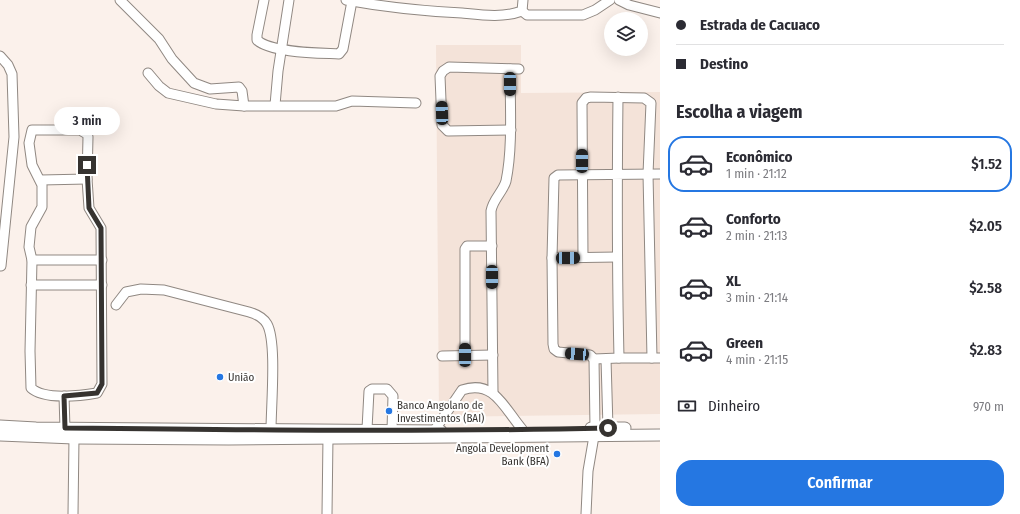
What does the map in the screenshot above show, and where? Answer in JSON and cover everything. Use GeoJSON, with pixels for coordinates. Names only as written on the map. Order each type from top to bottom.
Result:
{"type":"FeatureCollection","features":[{"type":"Feature","properties":{"kind":"main road"},"geometry":{"type":"LineString","coordinates":[[0,426],[65,428],[271,430],[367,429],[434,431],[522,429],[660,435]]}},
{"type":"Feature","properties":{"kind":"main road"},"geometry":{"type":"LineString","coordinates":[[0,435],[74,438],[422,438],[594,432],[608,428],[660,428]]}},
{"type":"Feature","properties":{"kind":"street"},"geometry":{"type":"LineString","coordinates":[[120,0],[159,39],[172,59],[194,83],[210,89],[239,87],[242,91],[244,106]]}},
{"type":"Feature","properties":{"kind":"street"},"geometry":{"type":"LineString","coordinates":[[264,0],[257,40],[264,45],[281,48],[339,54],[343,49],[349,1],[495,16],[512,15],[522,11]]}},
{"type":"Feature","properties":{"kind":"street"},"geometry":{"type":"LineString","coordinates":[[275,105],[281,48],[289,0]]}},
{"type":"Feature","properties":{"kind":"street"},"geometry":{"type":"LineString","coordinates":[[522,11],[523,0]]}},
{"type":"Feature","properties":{"kind":"street"},"geometry":{"type":"LineString","coordinates":[[522,11],[527,15],[583,15],[595,10],[610,0]]}},
{"type":"Feature","properties":{"kind":"street"},"geometry":{"type":"LineString","coordinates":[[619,0],[629,5],[660,13]]}},
{"type":"Feature","properties":{"kind":"street"},"geometry":{"type":"LineString","coordinates":[[0,56],[8,65],[12,74],[14,137],[4,203],[1,266]]}},
{"type":"Feature","properties":{"kind":"street"},"geometry":{"type":"LineString","coordinates":[[493,392],[491,211],[492,204],[500,194],[506,181],[510,130],[514,69],[449,67],[443,70],[440,76],[442,125],[444,129],[448,131],[510,130]]}},
{"type":"Feature","properties":{"kind":"street"},"geometry":{"type":"LineString","coordinates":[[148,73],[159,86],[173,95],[207,103],[244,106],[336,106],[352,101],[416,103]]}},
{"type":"Feature","properties":{"kind":"street"},"geometry":{"type":"LineString","coordinates":[[583,258],[583,175],[583,101],[591,97],[644,98],[651,103],[648,174],[656,358],[594,359],[590,355],[564,354],[554,349],[552,258],[554,178],[558,176],[583,175],[618,175],[648,174],[660,174]]}},
{"type":"Feature","properties":{"kind":"street"},"geometry":{"type":"LineString","coordinates":[[618,97],[617,257],[619,358]]}},
{"type":"Feature","properties":{"kind":"street"},"geometry":{"type":"LineString","coordinates":[[32,130],[84,131],[88,137],[87,179],[89,208],[101,228],[102,384],[97,393],[64,396],[42,393],[31,388],[32,260],[29,246],[30,232],[42,207],[41,180],[32,165],[29,143],[32,130]]}},
{"type":"Feature","properties":{"kind":"street"},"geometry":{"type":"LineString","coordinates":[[41,180],[87,179]]}},
{"type":"Feature","properties":{"kind":"street"},"geometry":{"type":"LineString","coordinates":[[465,355],[465,249],[467,246],[492,246]]}},
{"type":"Feature","properties":{"kind":"street"},"geometry":{"type":"LineString","coordinates":[[552,258],[617,257]]}},
{"type":"Feature","properties":{"kind":"street"},"geometry":{"type":"LineString","coordinates":[[32,260],[102,260]]}},
{"type":"Feature","properties":{"kind":"street"},"geometry":{"type":"LineString","coordinates":[[31,285],[102,285]]}},
{"type":"Feature","properties":{"kind":"street"},"geometry":{"type":"LineString","coordinates":[[116,305],[126,292],[154,289],[249,312],[260,317],[267,325],[272,342],[271,430]]}},
{"type":"Feature","properties":{"kind":"street"},"geometry":{"type":"LineString","coordinates":[[442,356],[493,356]]}},
{"type":"Feature","properties":{"kind":"street"},"geometry":{"type":"LineString","coordinates":[[586,514],[588,471],[594,432],[594,359]]}},
{"type":"Feature","properties":{"kind":"street"},"geometry":{"type":"LineString","coordinates":[[606,359],[608,428]]}},
{"type":"Feature","properties":{"kind":"street"},"geometry":{"type":"LineString","coordinates":[[434,431],[462,390],[475,387],[484,388],[493,392],[522,429]]}},
{"type":"Feature","properties":{"kind":"street"},"geometry":{"type":"LineString","coordinates":[[367,429],[369,391],[372,389],[387,389],[393,396],[392,430]]}},
{"type":"Feature","properties":{"kind":"street"},"geometry":{"type":"LineString","coordinates":[[64,396],[65,428]]}},
{"type":"Feature","properties":{"kind":"street"},"geometry":{"type":"LineString","coordinates":[[327,514],[328,437]]}},
{"type":"Feature","properties":{"kind":"street"},"geometry":{"type":"LineString","coordinates":[[73,514],[74,438]]}},
{"type":"Feature","properties":{"kind":"shaded area"},"geometry":{"type":"Polygon","coordinates":[[[436,45],[521,45],[521,93],[660,92],[660,414],[439,417],[436,45]]]}},
{"type":"Feature","properties":{"kind":"place","name":"União"},"geometry":{"type":"Point","coordinates":[220,377]}},
{"type":"Feature","properties":{"kind":"place","name":"Banco Angolano de Investimentos (BAI)"},"geometry":{"type":"Point","coordinates":[389,411]}},
{"type":"Feature","properties":{"kind":"place","name":"Angola Development Bank (BFA)"},"geometry":{"type":"Point","coordinates":[557,454]}},
{"type":"Feature","properties":{"kind":"route"},"geometry":{"type":"LineString","coordinates":[[87,165],[89,208],[100,223],[101,228],[103,329],[102,384],[97,393],[64,396],[65,428],[271,430],[367,429],[434,431],[608,428]]}}]}
